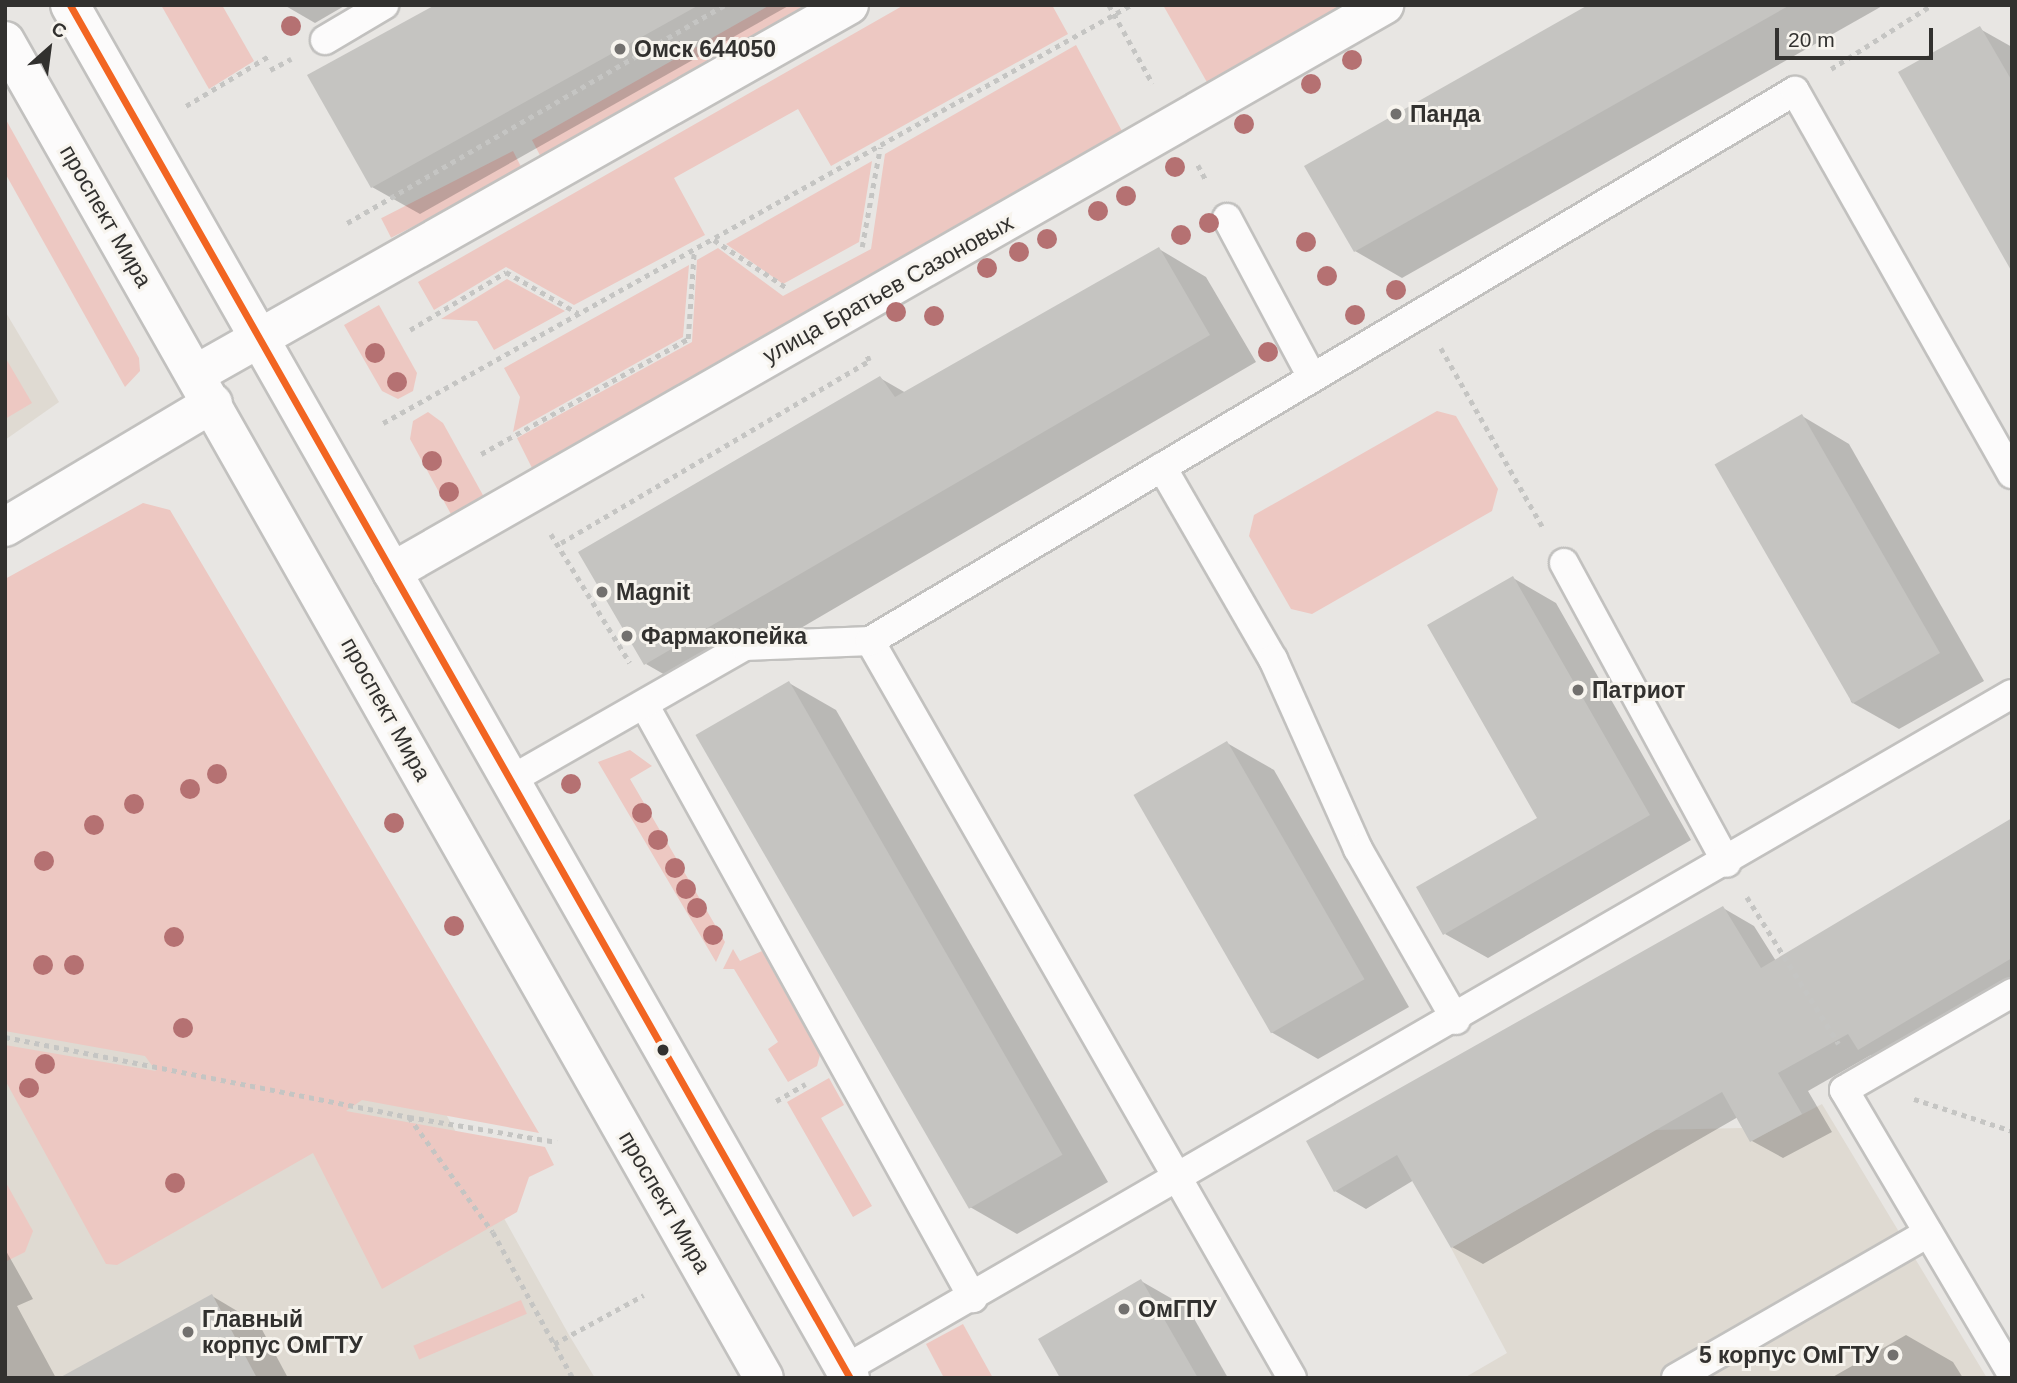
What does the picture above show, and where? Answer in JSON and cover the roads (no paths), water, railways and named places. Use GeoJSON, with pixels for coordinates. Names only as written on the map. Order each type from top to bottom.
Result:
{"type":"FeatureCollection","features":[{"type":"Feature","properties":{"kind":"main road"},"geometry":{"type":"LineString","coordinates":[[70,5],[264,340],[509,781],[848,1373]]}},
{"type":"Feature","properties":{"kind":"main road"},"geometry":{"type":"LineString","coordinates":[[5,527],[205,388],[264,340],[849,5]]}},
{"type":"Feature","properties":{"kind":"main road","name":"улица Братьев Сазоновых"},"geometry":{"type":"LineString","coordinates":[[392,572],[1177,127],[1384,5]]}},
{"type":"Feature","properties":{"kind":"main road","name":"проспект Мира"},"geometry":{"type":"LineString","coordinates":[[5,41],[205,388],[764,1378]]}},
{"type":"Feature","properties":{"kind":"lane"},"geometry":{"type":"LineString","coordinates":[[325,40],[384,5]]}},
{"type":"Feature","properties":{"kind":"lane"},"geometry":{"type":"LineString","coordinates":[[509,781],[645,706],[745,646],[870,641],[1163,467],[1311,375],[1421,314],[1794,91],[2012,474]]}},
{"type":"Feature","properties":{"kind":"lane"},"geometry":{"type":"LineString","coordinates":[[1227,218],[1311,375]]}},
{"type":"Feature","properties":{"kind":"lane"},"geometry":{"type":"LineString","coordinates":[[1163,467],[1273,659],[1358,849],[1456,1020]]}},
{"type":"Feature","properties":{"kind":"lane"},"geometry":{"type":"LineString","coordinates":[[1564,563],[1727,863]]}},
{"type":"Feature","properties":{"kind":"lane"},"geometry":{"type":"LineString","coordinates":[[870,641],[1292,1378]]}},
{"type":"Feature","properties":{"kind":"lane"},"geometry":{"type":"LineString","coordinates":[[848,1373],[1179,1178],[1727,863],[2012,694]]}},
{"type":"Feature","properties":{"kind":"lane"},"geometry":{"type":"LineString","coordinates":[[645,706],[973,1298]]}},
{"type":"Feature","properties":{"kind":"lane"},"geometry":{"type":"LineString","coordinates":[[2012,993],[1844,1090],[2012,1374]]}},
{"type":"Feature","properties":{"kind":"lane"},"geometry":{"type":"LineString","coordinates":[[1676,1378],[1928,1233]]}},
{"type":"Feature","properties":{"kind":"place","name":"Омск 644050"},"geometry":{"type":"Point","coordinates":[620,49]}},
{"type":"Feature","properties":{"kind":"place","name":"Панда"},"geometry":{"type":"Point","coordinates":[1396,114]}},
{"type":"Feature","properties":{"kind":"place","name":"Magnit"},"geometry":{"type":"Point","coordinates":[602,592]}},
{"type":"Feature","properties":{"kind":"place","name":"Фармакопейка"},"geometry":{"type":"Point","coordinates":[627,636]}},
{"type":"Feature","properties":{"kind":"place","name":"Патриот"},"geometry":{"type":"Point","coordinates":[1578,690]}},
{"type":"Feature","properties":{"kind":"place","name":"ОмГПУ"},"geometry":{"type":"Point","coordinates":[1124,1309]}},
{"type":"Feature","properties":{"kind":"place","name":"Главный корпус ОмГТУ"},"geometry":{"type":"Point","coordinates":[188,1332]}},
{"type":"Feature","properties":{"kind":"place","name":"5 корпус ОмГТУ"},"geometry":{"type":"Point","coordinates":[1893,1355]}}]}
